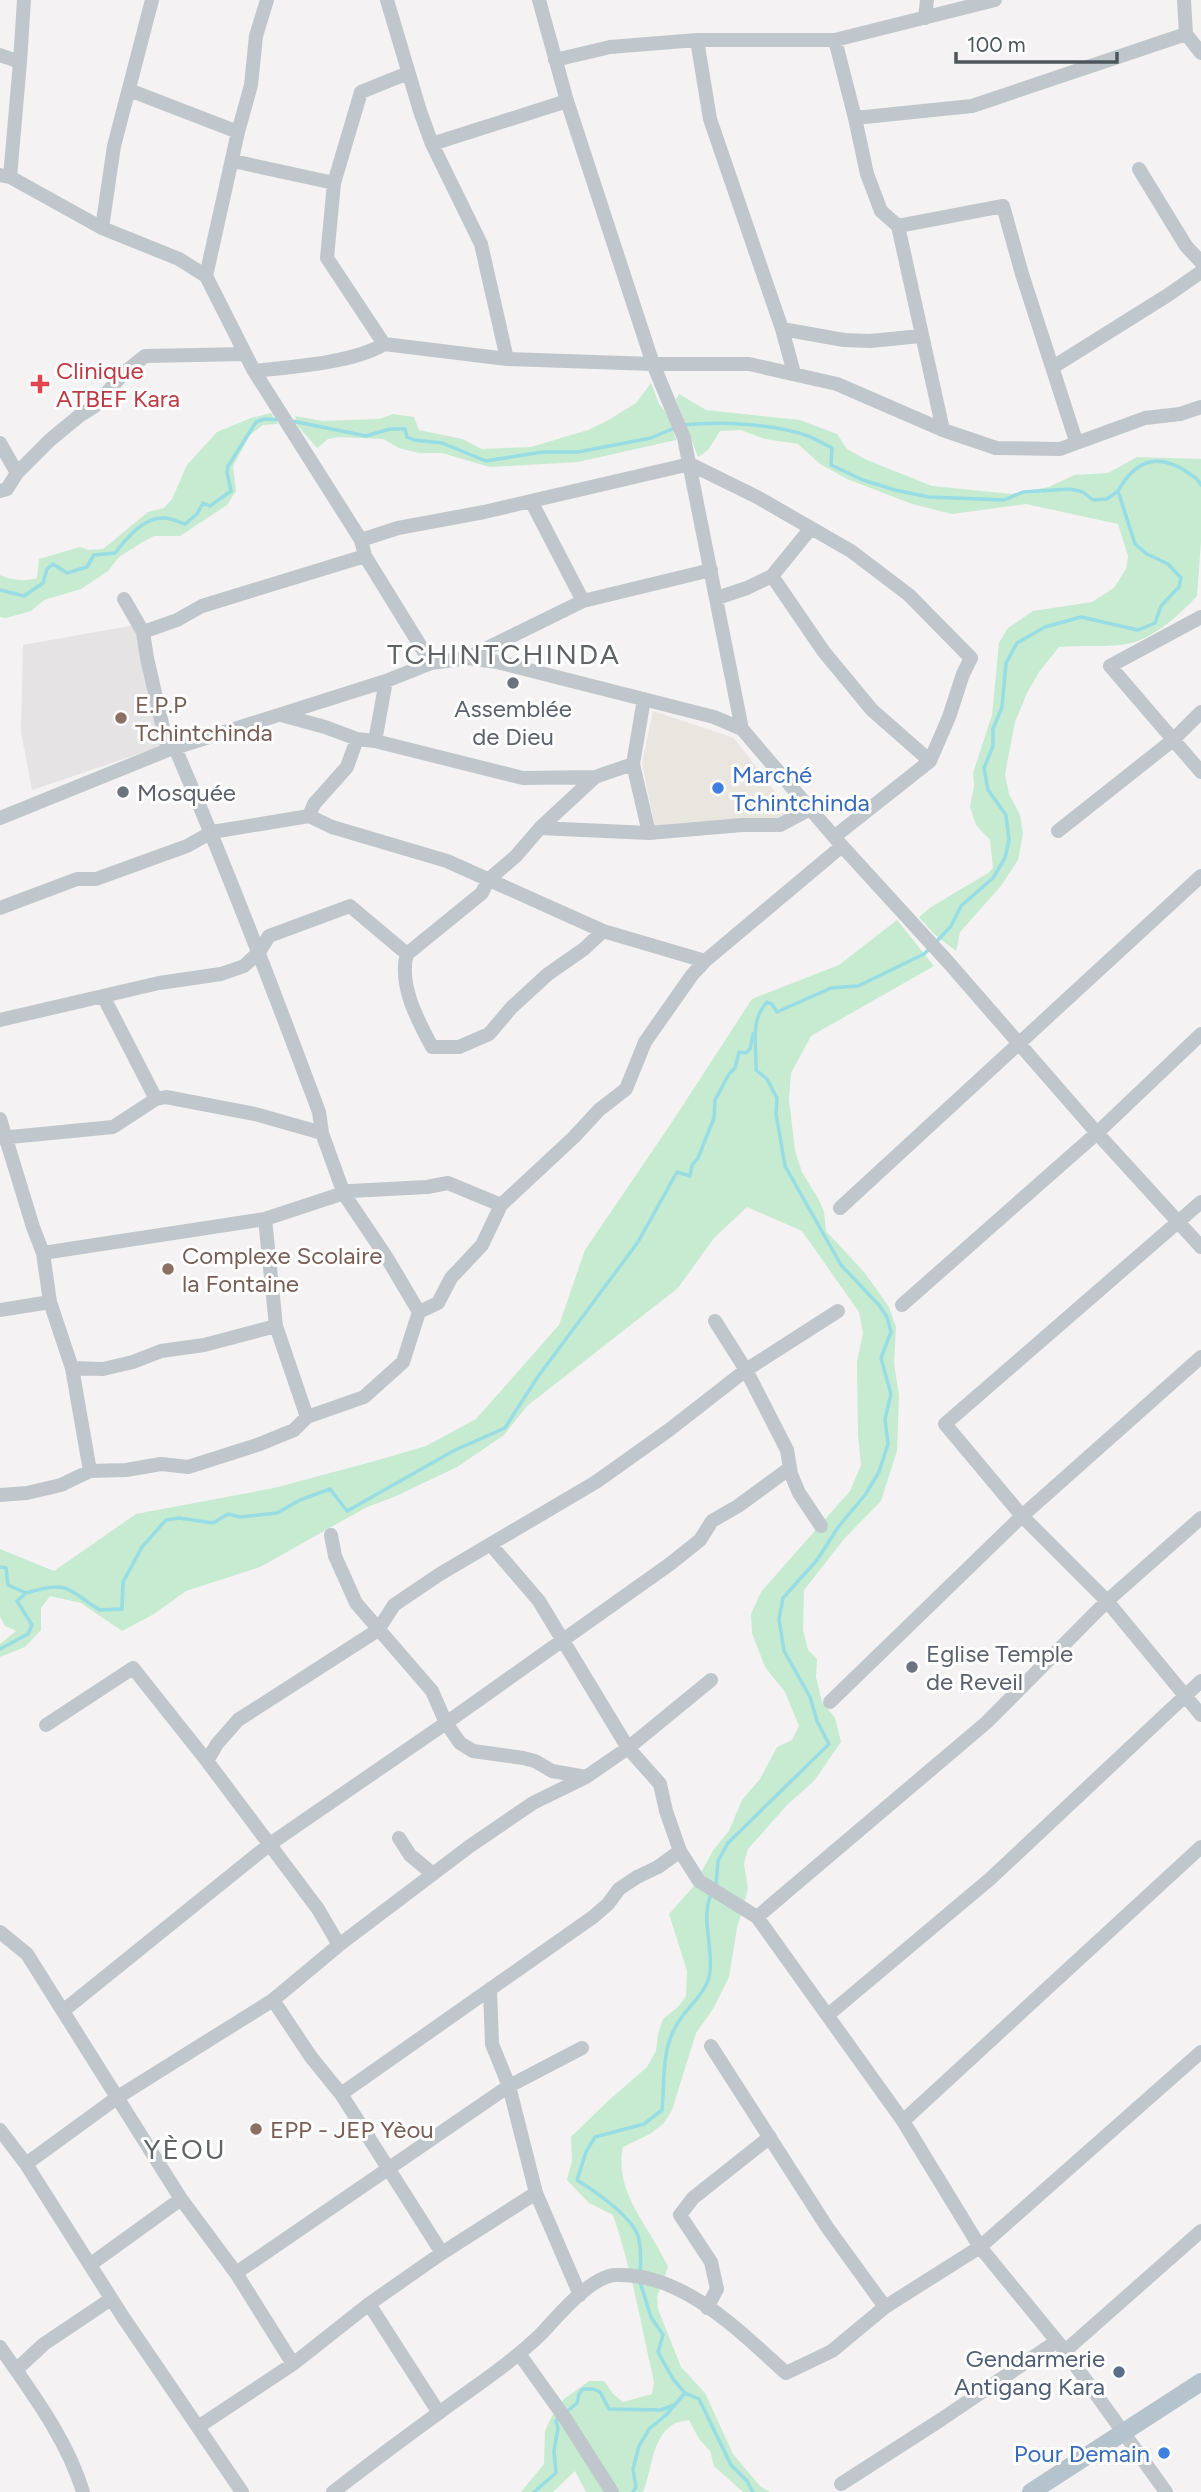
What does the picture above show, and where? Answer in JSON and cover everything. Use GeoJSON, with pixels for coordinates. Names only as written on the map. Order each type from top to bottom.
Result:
{"type":"FeatureCollection","features":[{"type":"Feature","properties":{"kind":"main road"},"geometry":{"type":"LineString","coordinates":[[1031,2492],[1201,2382]]}},
{"type":"Feature","properties":{"kind":"street"},"geometry":{"type":"LineString","coordinates":[[24,0],[20,62],[5,176],[102,228],[179,259],[206,275],[254,371],[361,540],[365,556],[430,663]]}},
{"type":"Feature","properties":{"kind":"street"},"geometry":{"type":"LineString","coordinates":[[102,228],[114,146],[152,0]]}},
{"type":"Feature","properties":{"kind":"street"},"geometry":{"type":"LineString","coordinates":[[206,275],[251,85],[256,36],[267,0]]}},
{"type":"Feature","properties":{"kind":"street"},"geometry":{"type":"LineString","coordinates":[[387,0],[432,145],[481,244],[507,359]]}},
{"type":"Feature","properties":{"kind":"street"},"geometry":{"type":"LineString","coordinates":[[538,0],[567,101],[653,364],[684,438],[742,729]]}},
{"type":"Feature","properties":{"kind":"street"},"geometry":{"type":"LineString","coordinates":[[925,18],[928,0]]}},
{"type":"Feature","properties":{"kind":"street"},"geometry":{"type":"LineString","coordinates":[[555,60],[610,47],[697,40],[835,40],[995,0]]}},
{"type":"Feature","properties":{"kind":"street"},"geometry":{"type":"LineString","coordinates":[[1184,0],[1186,34],[1201,53]]}},
{"type":"Feature","properties":{"kind":"street"},"geometry":{"type":"LineString","coordinates":[[855,118],[972,106],[1186,34]]}},
{"type":"Feature","properties":{"kind":"street"},"geometry":{"type":"LineString","coordinates":[[697,40],[710,119],[782,330],[794,373]]}},
{"type":"Feature","properties":{"kind":"street"},"geometry":{"type":"LineString","coordinates":[[835,40],[867,174],[881,211],[898,226],[943,430]]}},
{"type":"Feature","properties":{"kind":"street"},"geometry":{"type":"LineString","coordinates":[[0,55],[20,62]]}},
{"type":"Feature","properties":{"kind":"street"},"geometry":{"type":"LineString","coordinates":[[384,344],[327,258],[334,183],[361,92],[408,73]]}},
{"type":"Feature","properties":{"kind":"street"},"geometry":{"type":"LineString","coordinates":[[128,90],[238,132]]}},
{"type":"Feature","properties":{"kind":"street"},"geometry":{"type":"LineString","coordinates":[[432,145],[567,101]]}},
{"type":"Feature","properties":{"kind":"street"},"geometry":{"type":"LineString","coordinates":[[233,161],[334,183]]}},
{"type":"Feature","properties":{"kind":"street"},"geometry":{"type":"LineString","coordinates":[[1139,169],[1186,247],[1201,262]]}},
{"type":"Feature","properties":{"kind":"street"},"geometry":{"type":"LineString","coordinates":[[898,226],[1003,206],[1076,441]]}},
{"type":"Feature","properties":{"kind":"street"},"geometry":{"type":"LineString","coordinates":[[1053,366],[1201,272]]}},
{"type":"Feature","properties":{"kind":"street"},"geometry":{"type":"LineString","coordinates":[[782,330],[844,340],[870,341],[921,336]]}},
{"type":"Feature","properties":{"kind":"street"},"geometry":{"type":"LineString","coordinates":[[254,371],[307,365],[373,351],[384,344],[507,359],[749,364],[837,384],[943,430],[996,448],[1059,449],[1145,418],[1180,414],[1201,407]]}},
{"type":"Feature","properties":{"kind":"street"},"geometry":{"type":"LineString","coordinates":[[0,491],[7,489],[17,473],[50,440],[79,415],[95,406],[124,373],[145,356],[245,354]]}},
{"type":"Feature","properties":{"kind":"street"},"geometry":{"type":"LineString","coordinates":[[0,443],[17,473]]}},
{"type":"Feature","properties":{"kind":"street"},"geometry":{"type":"LineString","coordinates":[[0,1495],[27,1493],[61,1485],[90,1471],[127,1470],[162,1464],[188,1467],[260,1444],[294,1430],[307,1417],[365,1397],[403,1362],[419,1312],[438,1303],[451,1278],[482,1245],[501,1205],[599,1110],[626,1089],[645,1042],[692,975],[930,761],[971,658],[909,596],[851,551],[690,464],[398,528],[361,540]]}},
{"type":"Feature","properties":{"kind":"street"},"geometry":{"type":"LineString","coordinates":[[531,500],[583,601]]}},
{"type":"Feature","properties":{"kind":"street"},"geometry":{"type":"LineString","coordinates":[[717,598],[772,576],[811,528]]}},
{"type":"Feature","properties":{"kind":"street"},"geometry":{"type":"LineString","coordinates":[[143,632],[177,620],[202,606],[365,556]]}},
{"type":"Feature","properties":{"kind":"street"},"geometry":{"type":"LineString","coordinates":[[468,658],[583,601],[711,570]]}},
{"type":"Feature","properties":{"kind":"street"},"geometry":{"type":"LineString","coordinates":[[772,576],[824,652],[872,709],[930,761]]}},
{"type":"Feature","properties":{"kind":"street"},"geometry":{"type":"LineString","coordinates":[[124,599],[143,632],[146,658],[172,749],[212,832],[259,952],[319,1111],[323,1133],[344,1194],[419,1312]]}},
{"type":"Feature","properties":{"kind":"street"},"geometry":{"type":"LineString","coordinates":[[1201,617],[1110,666],[1201,772]]}},
{"type":"Feature","properties":{"kind":"street"},"geometry":{"type":"LineString","coordinates":[[0,818],[172,749],[386,681],[430,663],[468,658],[496,662],[714,717],[742,729],[838,842],[1201,1247]]}},
{"type":"Feature","properties":{"kind":"street"},"geometry":{"type":"LineString","coordinates":[[375,741],[386,681]]}},
{"type":"Feature","properties":{"kind":"street"},"geometry":{"type":"LineString","coordinates":[[644,699],[633,764],[649,833]]}},
{"type":"Feature","properties":{"kind":"street"},"geometry":{"type":"LineString","coordinates":[[1058,831],[1173,740],[1201,712]]}},
{"type":"Feature","properties":{"kind":"street"},"geometry":{"type":"LineString","coordinates":[[281,715],[357,739],[375,741],[523,778],[595,777],[633,764]]}},
{"type":"Feature","properties":{"kind":"street"},"geometry":{"type":"LineString","coordinates":[[309,816],[314,804],[347,767],[357,739]]}},
{"type":"Feature","properties":{"kind":"street"},"geometry":{"type":"LineString","coordinates":[[595,777],[540,828],[516,856],[488,880],[482,893],[407,954],[404,966],[416,1018],[432,1047],[459,1047],[489,1034],[512,1007],[548,974],[584,949],[603,931]]}},
{"type":"Feature","properties":{"kind":"street"},"geometry":{"type":"LineString","coordinates":[[540,828],[649,833],[742,825],[780,825],[810,809]]}},
{"type":"Feature","properties":{"kind":"street"},"geometry":{"type":"LineString","coordinates":[[0,908],[77,880],[96,879],[187,846],[212,832],[309,816],[344,831],[447,861],[603,931],[705,961]]}},
{"type":"Feature","properties":{"kind":"street"},"geometry":{"type":"LineString","coordinates":[[839,1208],[1201,876]]}},
{"type":"Feature","properties":{"kind":"street"},"geometry":{"type":"LineString","coordinates":[[0,1020],[159,984],[220,974],[244,966],[259,952],[269,936],[350,906],[407,954]]}},
{"type":"Feature","properties":{"kind":"street"},"geometry":{"type":"LineString","coordinates":[[103,996],[156,1099]]}},
{"type":"Feature","properties":{"kind":"street"},"geometry":{"type":"LineString","coordinates":[[902,1304],[1097,1133],[1201,1034]]}},
{"type":"Feature","properties":{"kind":"street"},"geometry":{"type":"LineString","coordinates":[[2,1138],[113,1127],[156,1099],[166,1097],[255,1114],[323,1133]]}},
{"type":"Feature","properties":{"kind":"street"},"geometry":{"type":"LineString","coordinates":[[0,1119],[2,1138],[43,1253],[50,1302],[72,1368],[90,1471]]}},
{"type":"Feature","properties":{"kind":"street"},"geometry":{"type":"LineString","coordinates":[[43,1253],[265,1219],[350,1192],[449,1183],[501,1205]]}},
{"type":"Feature","properties":{"kind":"street"},"geometry":{"type":"LineString","coordinates":[[1201,1202],[945,1424],[1022,1516],[1107,1601],[1201,1715]]}},
{"type":"Feature","properties":{"kind":"street"},"geometry":{"type":"LineString","coordinates":[[265,1219],[276,1326],[307,1417]]}},
{"type":"Feature","properties":{"kind":"street"},"geometry":{"type":"LineString","coordinates":[[0,1310],[50,1302]]}},
{"type":"Feature","properties":{"kind":"street"},"geometry":{"type":"LineString","coordinates":[[207,1761],[217,1744],[238,1720],[378,1630],[394,1605],[440,1574],[596,1482],[746,1370],[838,1311]]}},
{"type":"Feature","properties":{"kind":"street"},"geometry":{"type":"LineString","coordinates":[[715,1321],[746,1370],[788,1451],[790,1468],[799,1493],[821,1526]]}},
{"type":"Feature","properties":{"kind":"street"},"geometry":{"type":"LineString","coordinates":[[72,1368],[103,1370],[161,1351],[204,1345],[276,1326]]}},
{"type":"Feature","properties":{"kind":"street"},"geometry":{"type":"LineString","coordinates":[[830,1702],[1022,1516],[1201,1357]]}},
{"type":"Feature","properties":{"kind":"street"},"geometry":{"type":"LineString","coordinates":[[63,2011],[270,1844],[670,1564],[700,1540],[712,1521],[738,1506],[790,1468]]}},
{"type":"Feature","properties":{"kind":"street"},"geometry":{"type":"LineString","coordinates":[[757,1917],[987,1722],[1107,1601],[1201,1518]]}},
{"type":"Feature","properties":{"kind":"street"},"geometry":{"type":"LineString","coordinates":[[331,1535],[335,1556],[356,1603],[432,1691],[446,1723],[460,1744],[473,1751],[523,1758],[535,1761],[552,1771],[586,1777]]}},
{"type":"Feature","properties":{"kind":"street"},"geometry":{"type":"LineString","coordinates":[[491,1545],[539,1601],[628,1748],[660,1784],[680,1851],[699,1881],[757,1917],[904,2122],[980,2246],[1061,2346],[1166,2492]]}},
{"type":"Feature","properties":{"kind":"street"},"geometry":{"type":"LineString","coordinates":[[46,1725],[133,1668],[270,1844],[318,1909],[339,1945]]}},
{"type":"Feature","properties":{"kind":"street"},"geometry":{"type":"LineString","coordinates":[[26,2164],[117,2097],[273,2000],[339,1945],[433,1874],[533,1803],[586,1777],[628,1748],[711,1680]]}},
{"type":"Feature","properties":{"kind":"street"},"geometry":{"type":"LineString","coordinates":[[828,2015],[990,1879],[1201,1681]]}},
{"type":"Feature","properties":{"kind":"street"},"geometry":{"type":"LineString","coordinates":[[399,1838],[410,1855],[433,1874]]}},
{"type":"Feature","properties":{"kind":"street"},"geometry":{"type":"LineString","coordinates":[[904,2122],[1201,1847]]}},
{"type":"Feature","properties":{"kind":"street"},"geometry":{"type":"LineString","coordinates":[[341,2094],[593,1917],[608,1904],[618,1889],[658,1867],[680,1851]]}},
{"type":"Feature","properties":{"kind":"street"},"geometry":{"type":"LineString","coordinates":[[0,1931],[27,1954],[181,2199],[236,2273],[293,2364]]}},
{"type":"Feature","properties":{"kind":"street"},"geometry":{"type":"LineString","coordinates":[[490,1989],[492,2044],[509,2086],[537,2193],[580,2295]]}},
{"type":"Feature","properties":{"kind":"street"},"geometry":{"type":"LineString","coordinates":[[273,2000],[311,2057],[341,2094],[442,2253]]}},
{"type":"Feature","properties":{"kind":"street"},"geometry":{"type":"LineString","coordinates":[[711,2046],[827,2227],[885,2307]]}},
{"type":"Feature","properties":{"kind":"street"},"geometry":{"type":"LineString","coordinates":[[236,2273],[509,2086],[582,2048]]}},
{"type":"Feature","properties":{"kind":"street"},"geometry":{"type":"LineString","coordinates":[[333,2492],[520,2355],[580,2295],[599,2279],[608,2276],[629,2276],[679,2288],[786,2373],[832,2351],[885,2307],[980,2246],[1201,2052]]}},
{"type":"Feature","properties":{"kind":"street"},"geometry":{"type":"LineString","coordinates":[[0,2130],[26,2164],[111,2299],[242,2492]]}},
{"type":"Feature","properties":{"kind":"street"},"geometry":{"type":"LineString","coordinates":[[707,2308],[716,2289],[711,2262],[680,2215],[693,2198],[770,2137]]}},
{"type":"Feature","properties":{"kind":"street"},"geometry":{"type":"LineString","coordinates":[[198,2427],[293,2364],[369,2304],[442,2253],[537,2193]]}},
{"type":"Feature","properties":{"kind":"street"},"geometry":{"type":"LineString","coordinates":[[91,2264],[181,2199]]}},
{"type":"Feature","properties":{"kind":"street"},"geometry":{"type":"LineString","coordinates":[[841,2484],[1061,2346],[1201,2231]]}},
{"type":"Feature","properties":{"kind":"street"},"geometry":{"type":"LineString","coordinates":[[17,2370],[44,2344],[111,2299]]}},
{"type":"Feature","properties":{"kind":"street"},"geometry":{"type":"LineString","coordinates":[[369,2304],[439,2413]]}},
{"type":"Feature","properties":{"kind":"street"},"geometry":{"type":"LineString","coordinates":[[0,2347],[75,2464],[83,2492]]}},
{"type":"Feature","properties":{"kind":"street"},"geometry":{"type":"LineString","coordinates":[[520,2355],[563,2415],[612,2492]]}},
{"type":"Feature","properties":{"kind":"shaded area","name":"E.P.P Tchintchinda"},"geometry":{"type":"Polygon","coordinates":[[[135,625],[162,746],[32,790],[21,732],[23,645],[135,625]]]}},
{"type":"Feature","properties":{"kind":"shaded area","name":"Marché Tchintchinda"},"geometry":{"type":"Polygon","coordinates":[[[653,711],[734,738],[790,811],[779,819],[655,827],[642,763],[653,711]]]}},
{"type":"Feature","properties":{"kind":"green space"},"geometry":{"type":"Polygon","coordinates":[[[651,383],[659,404],[668,415],[676,440],[578,462],[490,467],[442,453],[419,453],[399,448],[383,439],[338,437],[328,439],[317,448],[297,425],[295,416],[323,421],[379,419],[393,414],[414,417],[419,430],[462,439],[482,449],[531,447],[588,430],[607,421],[636,403],[651,383]]]}},
{"type":"Feature","properties":{"kind":"green space"},"geometry":{"type":"Polygon","coordinates":[[[679,394],[706,410],[800,420],[837,434],[847,449],[867,460],[932,486],[1012,494],[1049,487],[1074,475],[1108,473],[1137,457],[1201,459],[1201,541],[1197,596],[1153,634],[1120,645],[1059,647],[1039,672],[1015,722],[1005,774],[1009,794],[1020,815],[1023,834],[1018,860],[1001,886],[960,932],[956,951],[934,934],[919,917],[993,868],[990,840],[976,825],[970,807],[974,786],[973,773],[992,715],[999,643],[1008,628],[1033,611],[1092,602],[1114,588],[1126,569],[1128,556],[1118,524],[1026,504],[952,514],[912,504],[847,479],[820,464],[798,444],[765,439],[741,430],[720,431],[708,450],[698,457],[676,399],[679,394]]]}},
{"type":"Feature","properties":{"kind":"green space"},"geometry":{"type":"Polygon","coordinates":[[[271,413],[278,424],[263,425],[250,435],[233,466],[236,491],[227,505],[180,536],[154,536],[141,543],[119,557],[108,571],[81,589],[44,600],[31,611],[6,618],[0,617],[0,575],[18,580],[37,578],[39,559],[80,547],[89,550],[103,549],[148,512],[164,508],[172,499],[187,465],[217,432],[271,413]]]}},
{"type":"Feature","properties":{"kind":"green space"},"geometry":{"type":"Polygon","coordinates":[[[897,920],[934,966],[811,1036],[791,1073],[789,1099],[795,1151],[802,1172],[824,1212],[826,1231],[864,1272],[889,1307],[896,1327],[894,1363],[899,1396],[897,1451],[881,1501],[844,1539],[804,1590],[803,1630],[808,1650],[817,1659],[816,1677],[822,1702],[835,1718],[841,1742],[814,1781],[788,1804],[748,1849],[744,1864],[748,1889],[737,1928],[729,1977],[713,2009],[696,2033],[672,2110],[664,2123],[650,2134],[623,2147],[621,2163],[628,2194],[668,2267],[657,2297],[658,2309],[681,2367],[705,2393],[733,2454],[760,2486],[770,2492],[743,2492],[714,2466],[710,2451],[699,2439],[689,2420],[678,2422],[665,2431],[656,2447],[643,2492],[586,2492],[575,2471],[553,2492],[521,2492],[544,2464],[545,2431],[564,2399],[589,2381],[604,2381],[623,2402],[652,2394],[654,2382],[620,2236],[613,2215],[589,2203],[567,2180],[572,2161],[571,2137],[647,2067],[656,2051],[663,2019],[678,2007],[686,1996],[687,1971],[669,1914],[693,1887],[714,1849],[729,1831],[742,1800],[760,1779],[777,1747],[792,1740],[799,1726],[785,1692],[765,1667],[752,1633],[751,1614],[761,1592],[850,1491],[861,1465],[857,1362],[863,1333],[859,1312],[802,1231],[747,1207],[714,1238],[678,1288],[527,1406],[504,1435],[457,1467],[367,1507],[260,1567],[186,1591],[154,1614],[122,1631],[81,1603],[50,1596],[41,1608],[41,1630],[25,1647],[0,1657],[0,1644],[16,1631],[5,1626],[0,1616],[0,1549],[54,1571],[136,1514],[274,1488],[375,1461],[426,1446],[476,1419],[559,1325],[585,1250],[752,999],[839,965],[897,920]]]}},
{"type":"Feature","properties":{"kind":"waterway"},"geometry":{"type":"LineString","coordinates":[[0,590],[24,596],[43,583],[47,569],[53,564],[67,573],[87,567],[94,555],[115,553],[124,541],[149,521],[166,518],[185,524],[197,514],[203,503],[210,506],[231,491],[228,466],[256,422],[264,419],[281,420]]}},
{"type":"Feature","properties":{"kind":"waterway"},"geometry":{"type":"LineString","coordinates":[[292,421],[366,436],[390,429],[405,429],[407,437],[414,440],[442,443],[486,461],[542,452],[578,452],[651,438],[677,427]]}},
{"type":"Feature","properties":{"kind":"waterway"},"geometry":{"type":"LineString","coordinates":[[684,425],[747,424],[795,432],[832,448],[831,465],[863,480],[929,497],[1004,500],[1023,492],[1070,489],[1083,492],[1093,500],[1107,499],[1118,491]]}},
{"type":"Feature","properties":{"kind":"waterway"},"geometry":{"type":"LineString","coordinates":[[937,941],[951,926],[961,906],[993,878],[1005,858],[1009,840],[1006,815],[988,790],[984,768],[993,746],[993,729],[1002,707],[1006,663],[1017,643],[1045,627],[1081,617],[1138,630],[1155,623],[1161,606],[1179,587],[1181,578],[1168,564],[1147,554],[1135,544],[1118,491],[1138,467],[1154,461],[1184,470],[1201,485]]}},
{"type":"Feature","properties":{"kind":"waterway"},"geometry":{"type":"LineString","coordinates":[[716,1885],[718,1861],[728,1843],[829,1744],[817,1721],[810,1697],[784,1651],[779,1619],[783,1598],[817,1560],[879,1472],[888,1444],[885,1419],[891,1394],[881,1358],[891,1332],[887,1317],[841,1265],[785,1166],[776,1114],[777,1098],[767,1079],[756,1070],[756,1026],[761,1010],[767,1002],[772,1004],[777,1012],[831,988],[858,986],[924,954],[931,947]]}},
{"type":"Feature","properties":{"kind":"waterway"},"geometry":{"type":"LineString","coordinates":[[0,1567],[6,1568],[8,1585],[26,1593],[59,1587],[73,1592],[100,1610],[122,1609],[123,1582],[142,1547],[166,1520],[179,1518],[213,1523],[228,1514],[240,1517],[277,1513],[300,1500],[330,1489],[347,1511],[455,1450],[505,1428],[537,1378],[638,1242],[677,1172],[690,1176],[692,1165],[698,1158],[714,1118],[715,1100],[735,1068],[739,1052],[746,1053],[750,1049],[753,1034]]}},
{"type":"Feature","properties":{"kind":"waterway"},"geometry":{"type":"LineString","coordinates":[[0,1649],[28,1634],[32,1625],[17,1601],[26,1593]]}},
{"type":"Feature","properties":{"kind":"waterway"},"geometry":{"type":"LineString","coordinates":[[640,2274],[640,2246],[636,2231],[617,2209],[577,2180],[586,2152],[595,2137],[644,2124],[662,2110],[664,2067],[671,2036],[680,2019],[701,1994],[710,1972],[707,1912],[712,1892]]}},
{"type":"Feature","properties":{"kind":"waterway"},"geometry":{"type":"LineString","coordinates":[[633,2492],[636,2487],[633,2469],[639,2446],[649,2429],[666,2415],[685,2393],[673,2379],[658,2352],[663,2335],[651,2317],[640,2282]]}},
{"type":"Feature","properties":{"kind":"waterway"},"geometry":{"type":"LineString","coordinates":[[565,2413],[577,2403],[583,2389],[600,2392],[609,2409],[661,2410],[674,2405]]}},
{"type":"Feature","properties":{"kind":"waterway"},"geometry":{"type":"LineString","coordinates":[[685,2393],[699,2399],[731,2465],[747,2481],[753,2492]]}},
{"type":"Feature","properties":{"kind":"waterway"},"geometry":{"type":"LineString","coordinates":[[534,2492],[556,2473],[554,2451],[558,2428],[556,2421],[559,2418]]}},
{"type":"Feature","properties":{"kind":"place","name":"Clinique ATBEF Kara"},"geometry":{"type":"Point","coordinates":[40,384]}},
{"type":"Feature","properties":{"kind":"place","name":"Assemblée de Dieu"},"geometry":{"type":"Point","coordinates":[513,683]}},
{"type":"Feature","properties":{"kind":"place","name":"E.P.P Tchintchinda"},"geometry":{"type":"Point","coordinates":[121,718]}},
{"type":"Feature","properties":{"kind":"place","name":"Marché Tchintchinda"},"geometry":{"type":"Point","coordinates":[718,788]}},
{"type":"Feature","properties":{"kind":"place","name":"Mosquée"},"geometry":{"type":"Point","coordinates":[123,792]}},
{"type":"Feature","properties":{"kind":"place","name":"Complexe Scolaire la Fontaine"},"geometry":{"type":"Point","coordinates":[168,1269]}},
{"type":"Feature","properties":{"kind":"place","name":"Eglise Temple de Reveil"},"geometry":{"type":"Point","coordinates":[912,1667]}},
{"type":"Feature","properties":{"kind":"place","name":"EPP - JEP Yèou"},"geometry":{"type":"Point","coordinates":[256,2129]}},
{"type":"Feature","properties":{"kind":"place","name":"Gendarmerie Antigang Kara"},"geometry":{"type":"Point","coordinates":[1119,2372]}},
{"type":"Feature","properties":{"kind":"place","name":"Pour Demain"},"geometry":{"type":"Point","coordinates":[1164,2453]}},
{"type":"Feature","properties":{"kind":"district","name":"TCHINTCHINDA"},"geometry":{"type":"Point","coordinates":[504,654]}},
{"type":"Feature","properties":{"kind":"district","name":"YÈOU"},"geometry":{"type":"Point","coordinates":[185,2149]}}]}
